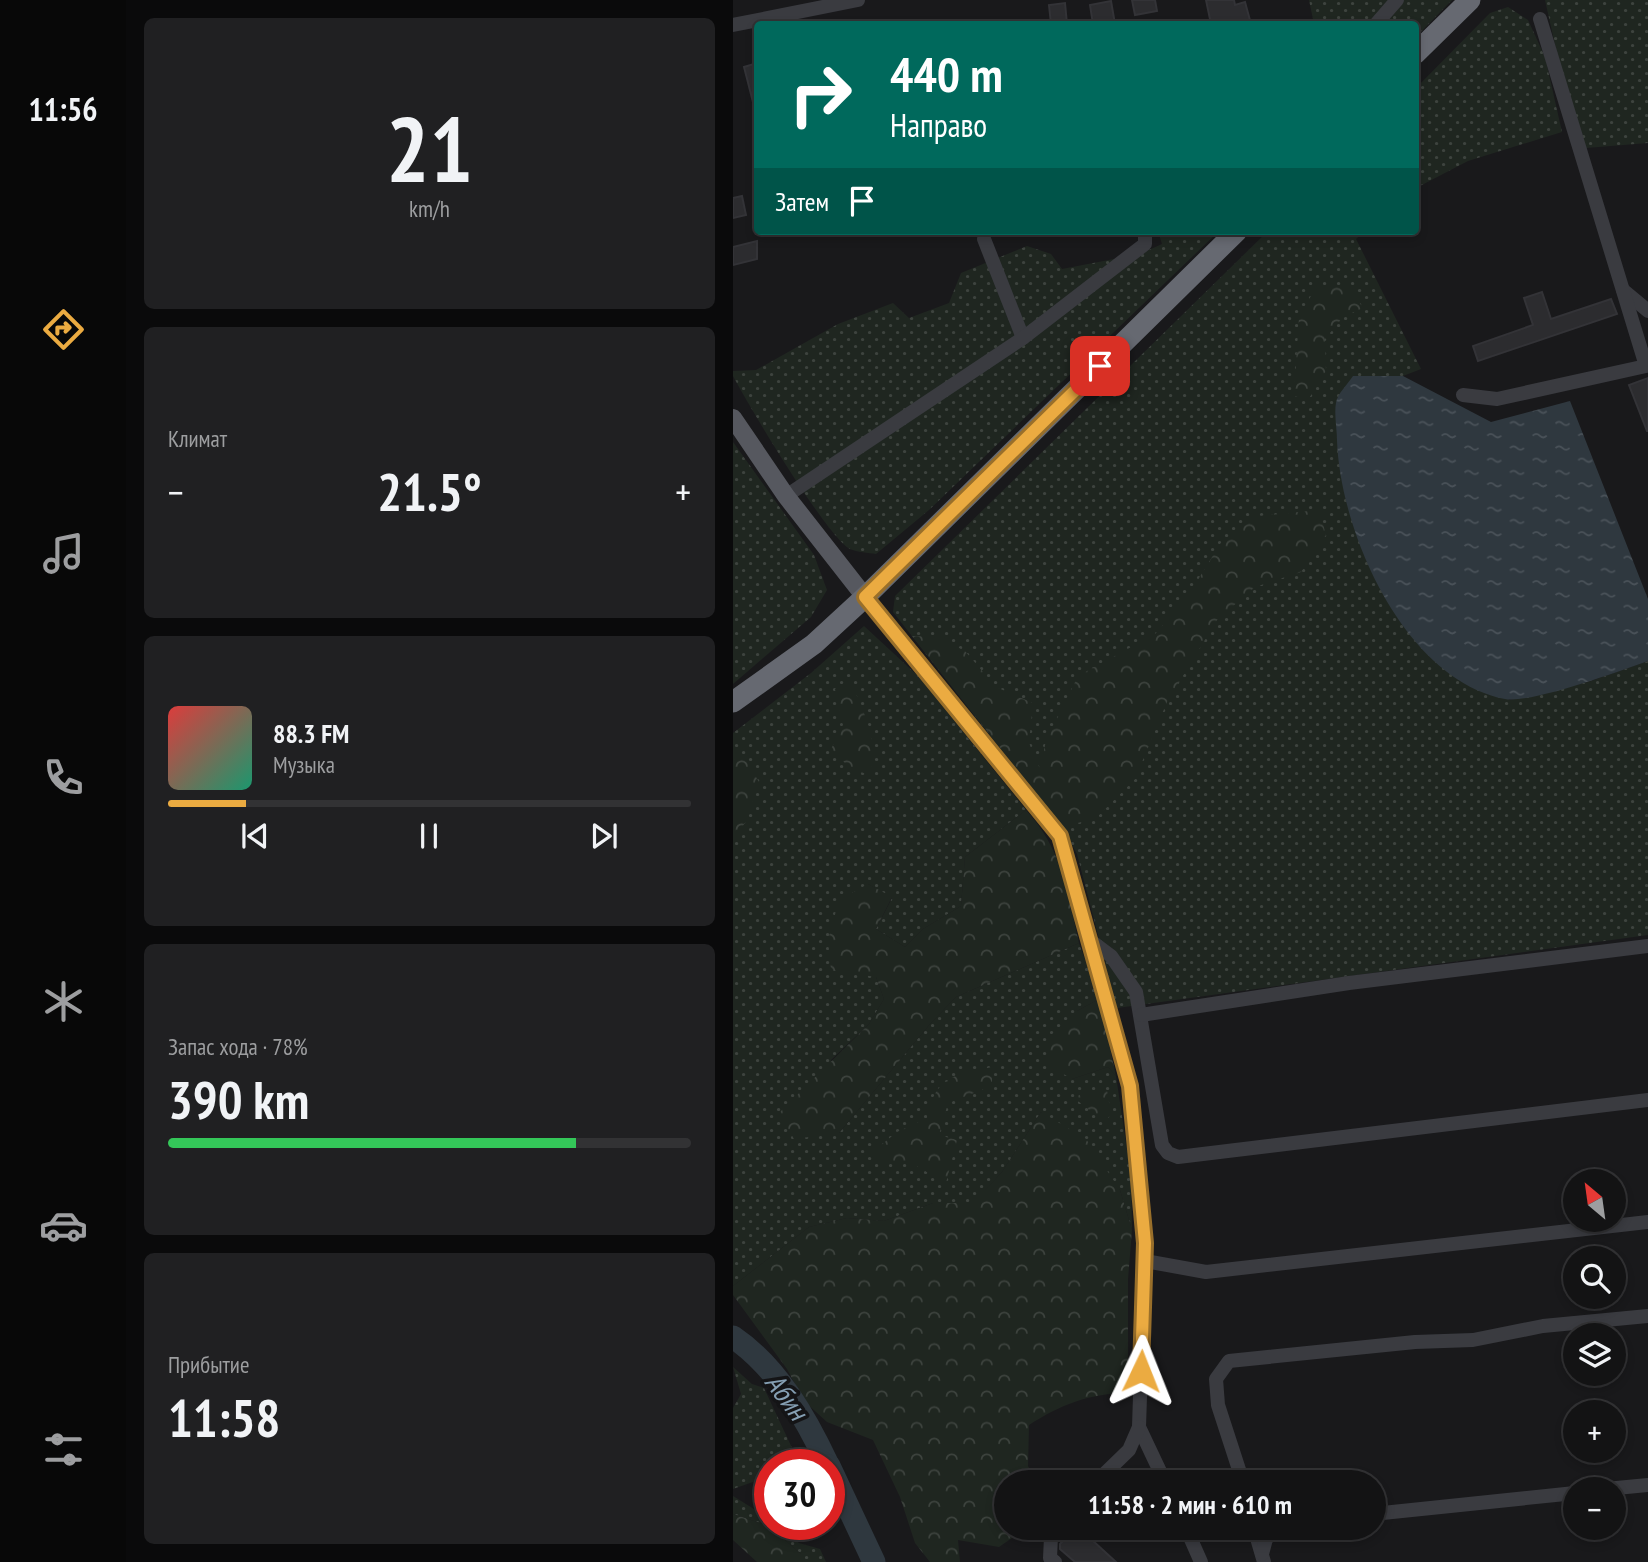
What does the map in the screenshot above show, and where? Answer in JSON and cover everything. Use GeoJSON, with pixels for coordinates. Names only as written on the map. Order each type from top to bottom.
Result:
{"type":"FeatureCollection","features":[{"type":"Feature","properties":{"kind":"highway"},"geometry":{"type":"LineString","coordinates":[[1419,50],[1470,0]]}},
{"type":"Feature","properties":{"kind":"highway"},"geometry":{"type":"LineString","coordinates":[[733,702],[814,644],[865,597],[1233,235]]}},
{"type":"Feature","properties":{"kind":"main road"},"geometry":{"type":"LineString","coordinates":[[733,418],[786,496],[865,597]]}},
{"type":"Feature","properties":{"kind":"street"},"geometry":{"type":"LineString","coordinates":[[733,25],[858,0]]}},
{"type":"Feature","properties":{"kind":"street"},"geometry":{"type":"LineString","coordinates":[[1379,21],[1397,0]]}},
{"type":"Feature","properties":{"kind":"street"},"geometry":{"type":"LineString","coordinates":[[1463,395],[1497,399],[1646,366],[1540,19]]}},
{"type":"Feature","properties":{"kind":"street"},"geometry":{"type":"LineString","coordinates":[[786,496],[1023,338],[1145,244],[1145,235]]}},
{"type":"Feature","properties":{"kind":"street"},"geometry":{"type":"LineString","coordinates":[[984,239],[1023,338]]}},
{"type":"Feature","properties":{"kind":"street"},"geometry":{"type":"LineString","coordinates":[[1622,289],[1648,311]]}},
{"type":"Feature","properties":{"kind":"street"},"geometry":{"type":"LineString","coordinates":[[865,597],[1060,836],[1091,941],[1130,1086],[1145,1261],[1139,1427],[1129,1450],[1108,1470]]}},
{"type":"Feature","properties":{"kind":"street"},"geometry":{"type":"LineString","coordinates":[[1091,941],[1111,956],[1136,992],[1162,1145],[1168,1153],[1178,1157],[1648,1100]]}},
{"type":"Feature","properties":{"kind":"street"},"geometry":{"type":"LineString","coordinates":[[1141,1015],[1349,983],[1648,946]]}},
{"type":"Feature","properties":{"kind":"street"},"geometry":{"type":"LineString","coordinates":[[1145,1261],[1205,1272],[1648,1222]]}},
{"type":"Feature","properties":{"kind":"street"},"geometry":{"type":"LineString","coordinates":[[1239,1470],[1218,1405],[1216,1379],[1229,1362],[1415,1342],[1473,1340],[1543,1326],[1648,1316]]}},
{"type":"Feature","properties":{"kind":"street"},"geometry":{"type":"LineString","coordinates":[[1139,1427],[1159,1470]]}},
{"type":"Feature","properties":{"kind":"street"},"geometry":{"type":"LineString","coordinates":[[1626,1487],[1648,1485]]}},
{"type":"Feature","properties":{"kind":"street"},"geometry":{"type":"LineString","coordinates":[[1386,1513],[1563,1494]]}},
{"type":"Feature","properties":{"kind":"street"},"geometry":{"type":"LineString","coordinates":[[1051,1540],[1050,1558],[1055,1562]]}},
{"type":"Feature","properties":{"kind":"street"},"geometry":{"type":"LineString","coordinates":[[1191,1540],[1201,1562]]}},
{"type":"Feature","properties":{"kind":"street"},"geometry":{"type":"LineString","coordinates":[[1257,1540],[1263,1559]]}},
{"type":"Feature","properties":{"kind":"street"},"geometry":{"type":"LineString","coordinates":[[1263,1559],[1266,1540]]}},
{"type":"Feature","properties":{"kind":"green space"},"geometry":{"type":"Polygon","coordinates":[[[1309,0],[1452,0],[1419,34],[1419,21],[1313,21],[1309,0]]]}},
{"type":"Feature","properties":{"kind":"green space"},"geometry":{"type":"Polygon","coordinates":[[[1545,0],[1648,0],[1648,143],[1586,148],[1558,58],[1545,0]]]}},
{"type":"Feature","properties":{"kind":"green space"},"geometry":{"type":"Polygon","coordinates":[[[1508,7],[1528,20],[1545,57],[1562,132],[1468,161],[1419,186],[1419,85],[1490,13],[1508,7]]]}},
{"type":"Feature","properties":{"kind":"green space"},"geometry":{"type":"Polygon","coordinates":[[[1159,235],[1215,235],[929,510],[876,554],[850,549],[824,521],[733,376],[733,371],[756,370],[838,324],[893,303],[909,318],[949,303],[961,273],[1027,246],[1051,254],[1062,269],[1140,254],[1162,244],[1159,235]]]}},
{"type":"Feature","properties":{"kind":"green space"},"geometry":{"type":"Polygon","coordinates":[[[1264,235],[1360,235],[1356,239],[1421,369],[1403,376],[1353,376],[1509,700],[1588,682],[1648,661],[1648,935],[1117,1008],[1077,854],[1063,828],[893,612],[895,596],[1264,235]]]}},
{"type":"Feature","properties":{"kind":"green space"},"geometry":{"type":"Polygon","coordinates":[[[1317,285],[1348,285],[1363,308],[1343,317],[1325,339],[1326,371],[1308,400],[1294,396],[1299,317],[1317,285]]]}},
{"type":"Feature","properties":{"kind":"green space"},"geometry":{"type":"Polygon","coordinates":[[[733,442],[814,555],[827,590],[811,617],[733,684],[733,442]]]}},
{"type":"Feature","properties":{"kind":"green space"},"geometry":{"type":"Polygon","coordinates":[[[1319,510],[1326,535],[1301,572],[1255,587],[1217,620],[1167,702],[1135,779],[1096,818],[1063,827],[912,636],[937,637],[965,651],[996,687],[1033,703],[1029,743],[1040,769],[1046,741],[1078,676],[1155,634],[1186,599],[1222,541],[1259,516],[1319,510]]]}},
{"type":"Feature","properties":{"kind":"green space"},"geometry":{"type":"Polygon","coordinates":[[[864,626],[918,676],[1026,810],[965,857],[961,906],[923,929],[905,947],[876,929],[892,898],[868,884],[876,977],[884,999],[869,1024],[831,1060],[839,1133],[930,1024],[956,997],[1079,943],[1099,999],[1077,1011],[1072,1079],[1108,1067],[1116,1076],[1131,1177],[1132,1230],[1120,1190],[1041,1112],[1002,1172],[973,1204],[933,1203],[884,1221],[847,1218],[809,1227],[733,1286],[733,733],[811,673],[864,626]]]}},
{"type":"Feature","properties":{"kind":"green space"},"geometry":{"type":"Polygon","coordinates":[[[850,679],[871,735],[871,776],[849,767],[831,749],[843,725],[835,689],[850,679]]]}},
{"type":"Feature","properties":{"kind":"green space"},"geometry":{"type":"Polygon","coordinates":[[[735,753],[746,760],[759,782],[747,820],[737,834],[733,827],[735,753]]]}},
{"type":"Feature","properties":{"kind":"green space"},"geometry":{"type":"Polygon","coordinates":[[[1026,810],[1056,856],[1067,889],[1079,943],[956,997],[930,1024],[839,1133],[794,1139],[779,1113],[869,1024],[884,999],[876,977],[831,970],[828,940],[839,900],[868,884],[892,897],[876,929],[905,947],[923,929],[961,906],[965,857],[1026,810]]]}},
{"type":"Feature","properties":{"kind":"green space"},"geometry":{"type":"Polygon","coordinates":[[[1099,999],[1116,1076],[1108,1067],[1072,1079],[1048,1065],[1049,1037],[1077,1011],[1099,999]]]}},
{"type":"Feature","properties":{"kind":"green space"},"geometry":{"type":"Polygon","coordinates":[[[992,1067],[992,1086],[948,1103],[939,1135],[957,1140],[946,1183],[913,1164],[881,1164],[869,1155],[897,1132],[927,1118],[935,1093],[948,1080],[967,1072],[992,1067]]]}},
{"type":"Feature","properties":{"kind":"green space"},"geometry":{"type":"Polygon","coordinates":[[[1107,1090],[1111,1114],[1105,1122],[1074,1098],[1087,1091],[1107,1090]]]}},
{"type":"Feature","properties":{"kind":"green space"},"geometry":{"type":"Polygon","coordinates":[[[1041,1112],[1086,1139],[1120,1190],[1132,1230],[1128,1279],[1128,1393],[1088,1398],[1052,1412],[1029,1425],[1030,1470],[994,1470],[994,1540],[1009,1540],[999,1547],[958,1540],[960,1562],[930,1562],[915,1543],[900,1497],[873,1440],[827,1422],[804,1401],[787,1369],[733,1295],[733,1286],[809,1227],[847,1218],[884,1221],[933,1203],[973,1203],[1002,1172],[1041,1112]]]}},
{"type":"Feature","properties":{"kind":"green space"},"geometry":{"type":"Polygon","coordinates":[[[733,1367],[752,1384],[764,1388],[793,1449],[754,1449],[754,1482],[733,1489],[733,1408],[741,1394],[733,1367]]]}},
{"type":"Feature","properties":{"kind":"green space"},"geometry":{"type":"Polygon","coordinates":[[[733,1496],[754,1509],[754,1521],[733,1514],[733,1496]]]}},
{"type":"Feature","properties":{"kind":"green space"},"geometry":{"type":"Polygon","coordinates":[[[733,1514],[754,1521],[754,1540],[785,1540],[801,1554],[801,1562],[757,1562],[733,1540],[733,1514]]]}},
{"type":"Feature","properties":{"kind":"green space"},"geometry":{"type":"Polygon","coordinates":[[[785,1540],[795,1540],[820,1549],[826,1562],[801,1562],[801,1554],[785,1540]]]}},
{"type":"Feature","properties":{"kind":"water"},"geometry":{"type":"Polygon","coordinates":[[[1353,376],[1403,376],[1491,422],[1570,401],[1648,599],[1648,661],[1575,686],[1517,699],[1505,699],[1469,686],[1437,664],[1409,633],[1385,597],[1365,558],[1350,517],[1341,477],[1335,412],[1338,396],[1353,376]]]}},
{"type":"Feature","properties":{"kind":"building"},"geometry":{"type":"Polygon","coordinates":[[[1132,0],[1155,0],[1157,11],[1135,15],[1132,0]]]}},
{"type":"Feature","properties":{"kind":"building"},"geometry":{"type":"Polygon","coordinates":[[[1206,0],[1234,0],[1235,5],[1245,2],[1250,21],[1210,21],[1206,0]]]}},
{"type":"Feature","properties":{"kind":"building"},"geometry":{"type":"Polygon","coordinates":[[[1111,1],[1114,21],[1093,21],[1090,5],[1111,1]]]}},
{"type":"Feature","properties":{"kind":"building"},"geometry":{"type":"Polygon","coordinates":[[[1065,3],[1067,21],[1051,21],[1049,5],[1065,3]]]}},
{"type":"Feature","properties":{"kind":"building"},"geometry":{"type":"Polygon","coordinates":[[[754,64],[754,106],[744,67],[754,64]]]}},
{"type":"Feature","properties":{"kind":"building"},"geometry":{"type":"Polygon","coordinates":[[[742,196],[746,215],[733,218],[733,198],[742,196]]]}},
{"type":"Feature","properties":{"kind":"building"},"geometry":{"type":"Polygon","coordinates":[[[757,241],[757,259],[733,265],[733,247],[757,241]]]}},
{"type":"Feature","properties":{"kind":"building"},"geometry":{"type":"Polygon","coordinates":[[[1542,292],[1551,319],[1611,299],[1617,314],[1478,361],[1473,346],[1533,325],[1524,298],[1542,292]]]}},
{"type":"Feature","properties":{"kind":"building"},"geometry":{"type":"Polygon","coordinates":[[[1648,378],[1648,431],[1647,431],[1629,385],[1648,378]]]}},
{"type":"Feature","properties":{"kind":"building"},"geometry":{"type":"Polygon","coordinates":[[[1064,1540],[1092,1540],[1116,1562],[1075,1562],[1060,1549],[1064,1540]]]}},
{"type":"Feature","properties":{"kind":"waterway","name":"Абин"},"geometry":{"type":"LineString","coordinates":[[733,1337],[749,1349],[777,1378],[820,1449]]}},
{"type":"Feature","properties":{"kind":"waterway","name":"Абин"},"geometry":{"type":"LineString","coordinates":[[845,1500],[874,1562]]}},
{"type":"Feature","properties":{"kind":"route"},"geometry":{"type":"LineString","coordinates":[[1100,366],[865,597],[1060,836],[1130,1086],[1145,1243],[1141,1371]]}}]}
